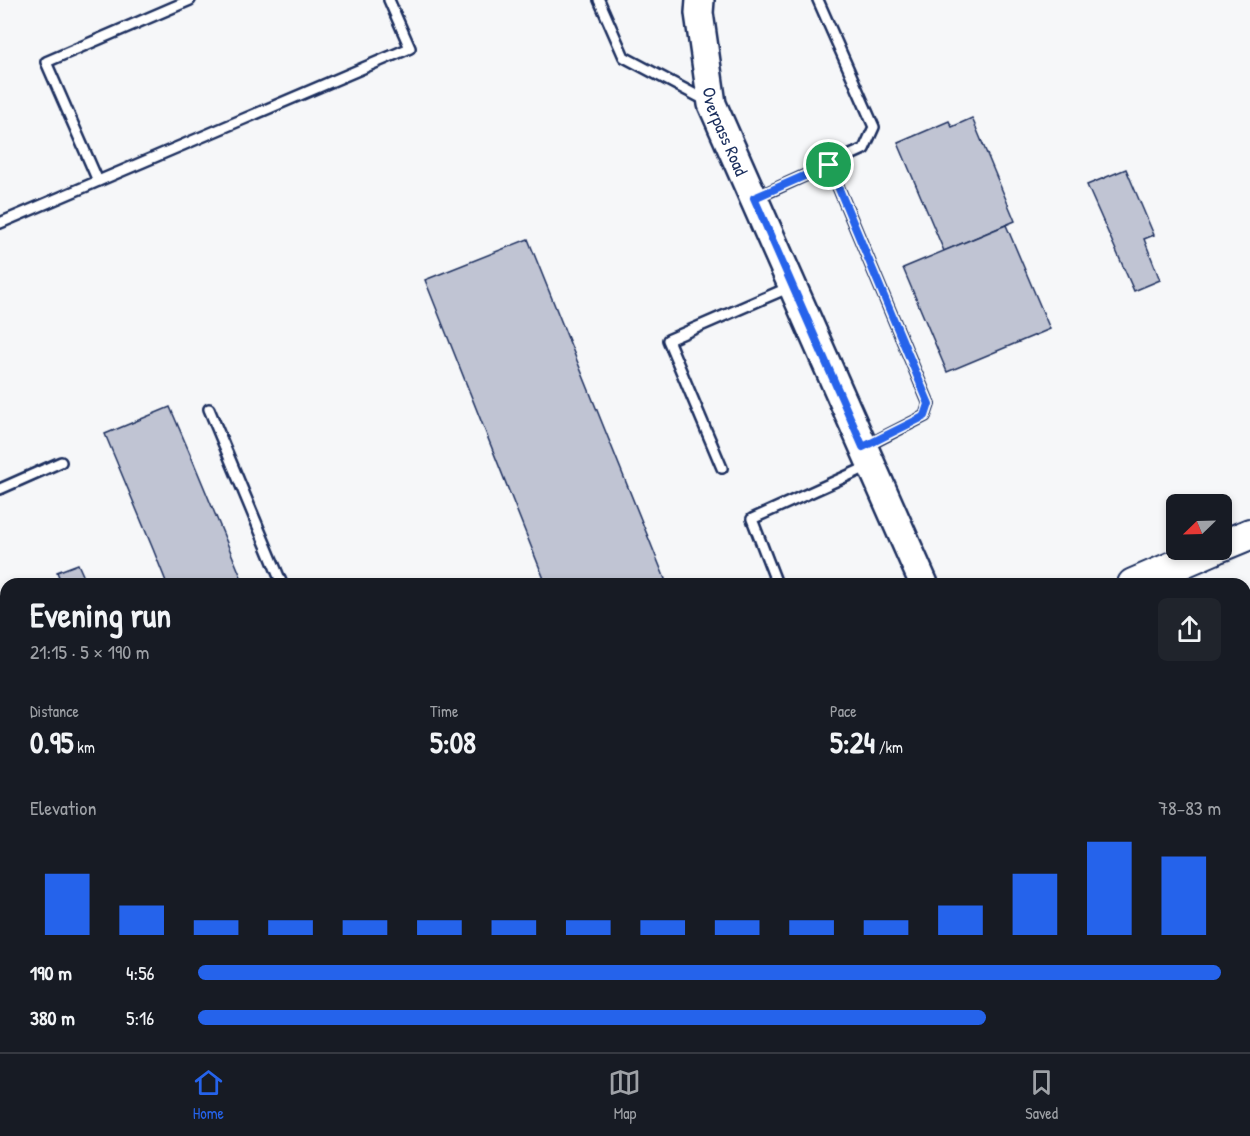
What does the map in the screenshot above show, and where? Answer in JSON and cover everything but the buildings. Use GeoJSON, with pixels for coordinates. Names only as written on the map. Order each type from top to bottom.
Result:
{"type":"FeatureCollection","features":[{"type":"Feature","properties":{"kind":"main road","name":"Overpass Road"},"geometry":{"type":"LineString","coordinates":[[700,0],[699,13],[712,104],[921,578]]}},
{"type":"Feature","properties":{"kind":"main road"},"geometry":{"type":"LineString","coordinates":[[1232,541],[1250,534]]}},
{"type":"Feature","properties":{"kind":"main road"},"geometry":{"type":"LineString","coordinates":[[1147,578],[1189,560]]}},
{"type":"Feature","properties":{"kind":"lane"},"geometry":{"type":"LineString","coordinates":[[98,181],[46,62],[190,0]]}},
{"type":"Feature","properties":{"kind":"lane"},"geometry":{"type":"LineString","coordinates":[[0,223],[410,48],[389,0]]}},
{"type":"Feature","properties":{"kind":"lane"},"geometry":{"type":"LineString","coordinates":[[599,0],[624,57],[712,104]]}},
{"type":"Feature","properties":{"kind":"lane"},"geometry":{"type":"LineString","coordinates":[[754,198],[864,149],[874,127],[818,0]]}},
{"type":"Feature","properties":{"kind":"lane"},"geometry":{"type":"LineString","coordinates":[[775,578],[752,519],[868,456],[925,416],[929,404],[829,165]]}},
{"type":"Feature","properties":{"kind":"lane"},"geometry":{"type":"LineString","coordinates":[[722,468],[668,340],[792,286]]}},
{"type":"Feature","properties":{"kind":"lane"},"geometry":{"type":"LineString","coordinates":[[209,409],[279,578]]}},
{"type":"Feature","properties":{"kind":"lane"},"geometry":{"type":"LineString","coordinates":[[0,489],[60,462]]}},
{"type":"Feature","properties":{"kind":"route"},"geometry":{"type":"LineString","coordinates":[[829,165],[929,404],[925,416],[863,447],[754,198],[829,165]]}}]}
